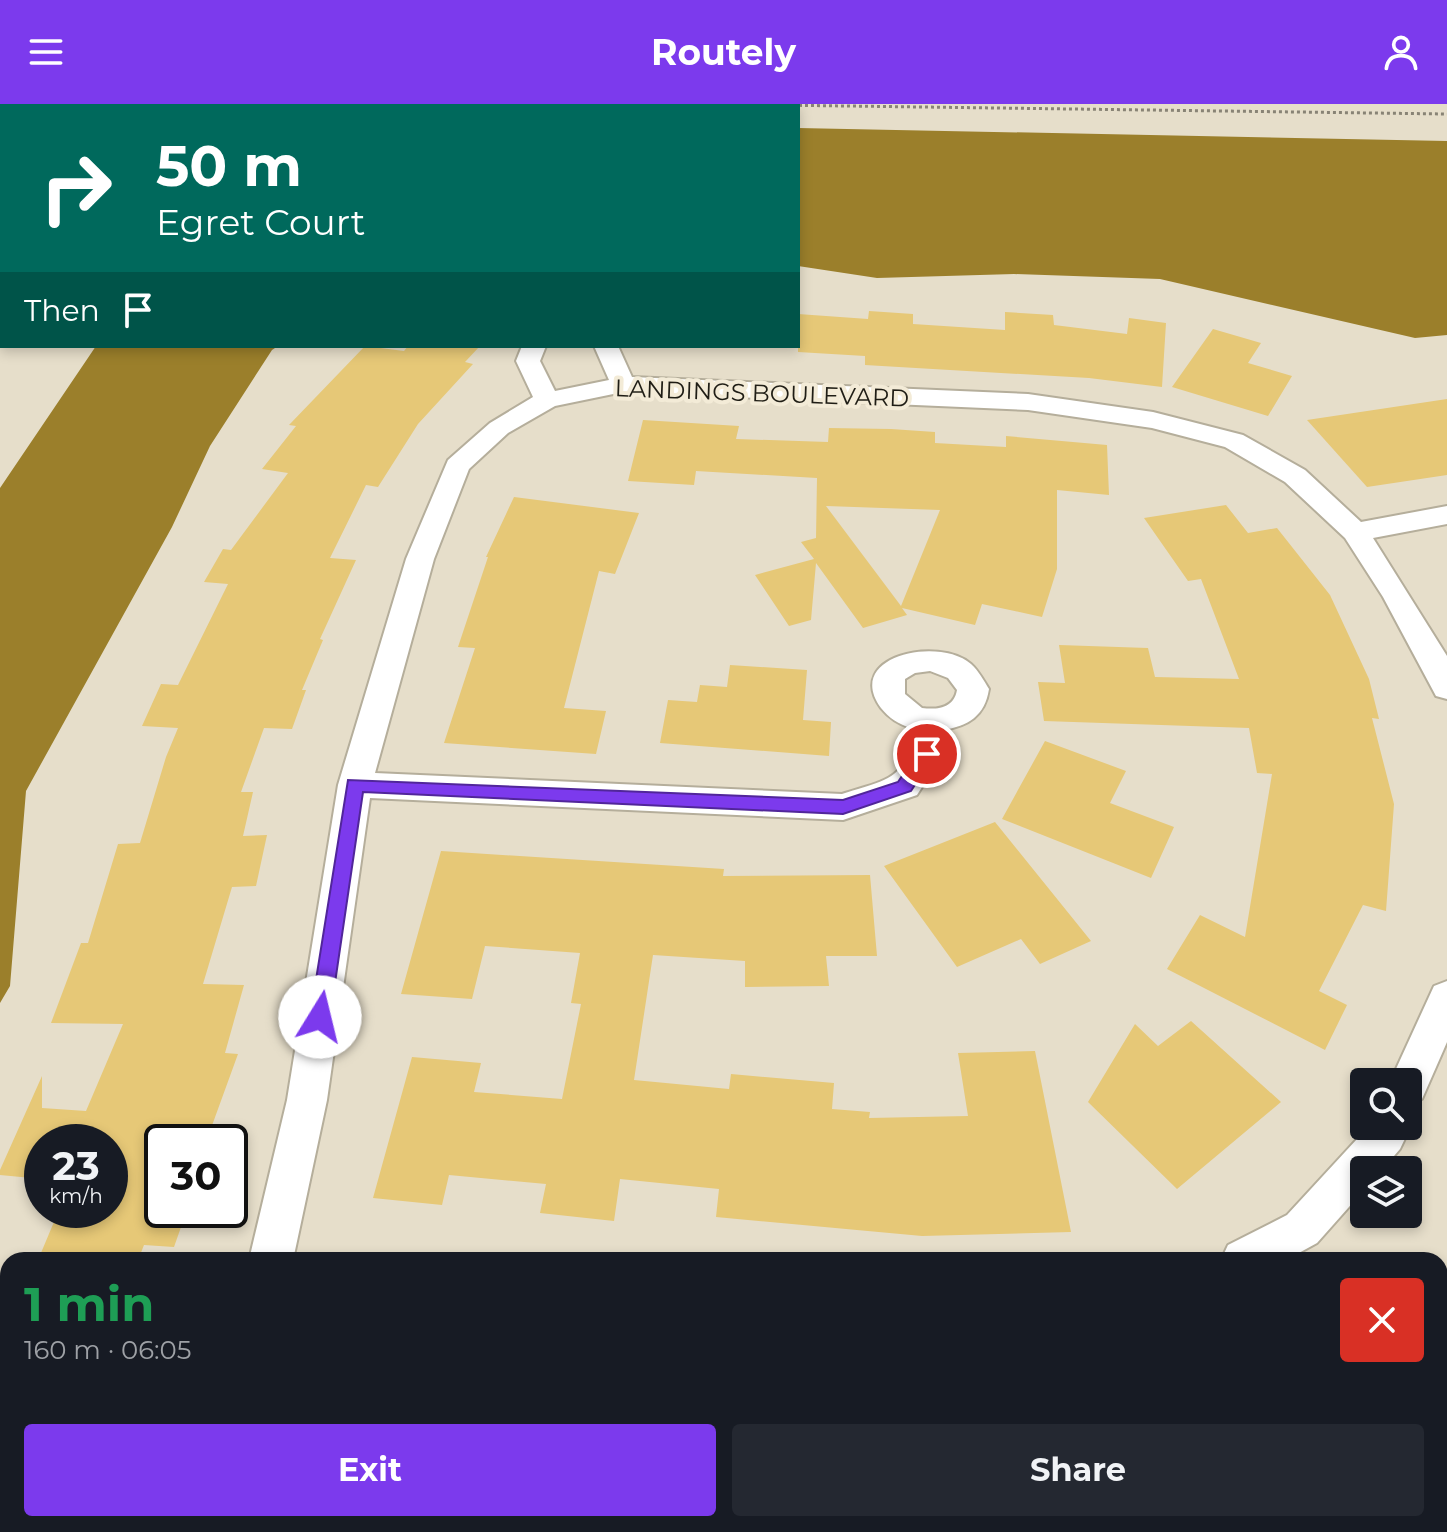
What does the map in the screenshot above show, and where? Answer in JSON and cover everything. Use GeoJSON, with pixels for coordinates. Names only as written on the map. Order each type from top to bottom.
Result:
{"type":"FeatureCollection","features":[{"type":"Feature","properties":{"kind":"street"},"geometry":{"type":"LineString","coordinates":[[533,348],[528,361],[547,400]]}},
{"type":"Feature","properties":{"kind":"street"},"geometry":{"type":"LineString","coordinates":[[607,348],[623,384]]}},
{"type":"Feature","properties":{"kind":"street","name":"LANDINGS BOULEVARD"},"geometry":{"type":"LineString","coordinates":[[273,1252],[307,1100],[355,785],[420,559],[457,466],[499,428],[547,400],[623,384],[1028,402],[1153,420],[1234,441],[1295,476],[1355,532],[1397,595],[1447,688]]}},
{"type":"Feature","properties":{"kind":"street"},"geometry":{"type":"LineString","coordinates":[[1355,532],[1447,515]]}},
{"type":"Feature","properties":{"kind":"street"},"geometry":{"type":"LineString","coordinates":[[355,785],[843,807],[905,786],[927,754],[927,721]]}},
{"type":"Feature","properties":{"kind":"street"},"geometry":{"type":"LineString","coordinates":[[1416,1068],[1447,997]]}},
{"type":"Feature","properties":{"kind":"street"},"geometry":{"type":"LineString","coordinates":[[1258,1252],[1302,1229],[1382,1140]]}},
{"type":"Feature","properties":{"kind":"path"},"geometry":{"type":"LineString","coordinates":[[800,105],[1447,114]]}},
{"type":"Feature","properties":{"kind":"shaded area"},"geometry":{"type":"Polygon","coordinates":[[[800,128],[1447,141],[1447,335],[1415,338],[1160,279],[1014,274],[877,278],[800,266],[800,128]]]}},
{"type":"Feature","properties":{"kind":"shaded area"},"geometry":{"type":"Polygon","coordinates":[[[95,348],[275,348],[210,446],[172,527],[26,791],[10,986],[0,1003],[0,488],[95,348]]]}},
{"type":"Feature","properties":{"kind":"building"},"geometry":{"type":"Polygon","coordinates":[[[869,311],[913,314],[913,324],[1005,330],[1005,312],[1053,315],[1054,325],[1127,334],[1129,318],[1166,323],[1162,387],[1089,378],[865,365],[865,356],[798,352],[800,314],[868,319],[869,311]]]}},
{"type":"Feature","properties":{"kind":"building"},"geometry":{"type":"Polygon","coordinates":[[[1213,329],[1261,343],[1248,363],[1292,376],[1268,416],[1172,387],[1213,329]]]}},
{"type":"Feature","properties":{"kind":"building"},"geometry":{"type":"Polygon","coordinates":[[[363,348],[404,351],[406,348],[478,348],[465,362],[473,364],[418,424],[378,487],[366,485],[330,558],[356,560],[320,639],[323,640],[302,690],[306,690],[292,729],[264,728],[241,792],[253,792],[243,836],[267,835],[256,886],[232,887],[203,984],[244,985],[225,1053],[238,1054],[213,1124],[144,1124],[144,1228],[181,1228],[174,1247],[144,1245],[141,1252],[41,1252],[51,1228],[128,1228],[128,1124],[24,1124],[24,1177],[0,1175],[0,1170],[42,1076],[42,1108],[86,1111],[123,1024],[51,1023],[81,943],[88,943],[118,844],[140,843],[178,728],[142,726],[161,684],[178,685],[228,584],[204,582],[223,549],[231,550],[288,473],[262,469],[296,426],[289,425],[363,348]]]}},
{"type":"Feature","properties":{"kind":"building"},"geometry":{"type":"Polygon","coordinates":[[[1447,399],[1447,475],[1367,487],[1307,420],[1447,399]]]}},
{"type":"Feature","properties":{"kind":"building"},"geometry":{"type":"Polygon","coordinates":[[[643,420],[739,426],[736,439],[828,442],[829,428],[891,429],[935,432],[935,443],[1006,447],[1006,436],[1107,445],[1109,495],[1057,490],[1057,569],[1042,617],[982,604],[975,625],[902,608],[907,615],[863,628],[816,563],[811,620],[789,626],[755,575],[814,559],[801,542],[816,538],[817,478],[696,471],[694,485],[628,481],[643,420]],[[826,506],[901,606],[940,510],[826,506]]]}},
{"type":"Feature","properties":{"kind":"building"},"geometry":{"type":"Polygon","coordinates":[[[514,497],[639,513],[615,574],[599,571],[564,708],[606,711],[596,754],[444,743],[475,648],[458,647],[486,557],[514,497]]]}},
{"type":"Feature","properties":{"kind":"building"},"geometry":{"type":"Polygon","coordinates":[[[1226,505],[1248,533],[1277,528],[1330,595],[1369,679],[1379,719],[1372,718],[1394,804],[1386,911],[1363,905],[1319,991],[1347,1005],[1325,1050],[1167,969],[1200,915],[1245,937],[1272,774],[1257,773],[1249,728],[1044,721],[1038,682],[1065,683],[1059,645],[1148,648],[1155,677],[1239,679],[1201,579],[1188,581],[1144,518],[1226,505]]]}},
{"type":"Feature","properties":{"kind":"building"},"geometry":{"type":"Polygon","coordinates":[[[730,665],[807,670],[803,720],[831,722],[829,756],[660,743],[668,700],[697,702],[700,685],[727,687],[730,665]]]}},
{"type":"Feature","properties":{"kind":"building"},"geometry":{"type":"Polygon","coordinates":[[[1045,741],[1126,771],[1110,803],[1174,827],[1151,878],[1002,819],[1045,741]]]}},
{"type":"Feature","properties":{"kind":"building"},"geometry":{"type":"Polygon","coordinates":[[[995,822],[1091,941],[1040,964],[1021,939],[957,967],[884,866],[995,822]]]}},
{"type":"Feature","properties":{"kind":"building"},"geometry":{"type":"Polygon","coordinates":[[[441,851],[724,869],[723,876],[870,875],[877,956],[826,956],[829,986],[745,987],[745,961],[653,955],[634,1080],[729,1089],[731,1074],[834,1083],[832,1109],[870,1112],[869,1118],[968,1116],[958,1053],[1035,1051],[1071,1232],[922,1236],[716,1217],[719,1189],[620,1179],[614,1221],[540,1213],[546,1184],[449,1175],[442,1205],[373,1198],[412,1057],[481,1063],[474,1092],[562,1099],[581,1004],[571,1003],[580,953],[485,946],[472,999],[401,994],[441,851]]]}},
{"type":"Feature","properties":{"kind":"building"},"geometry":{"type":"Polygon","coordinates":[[[1191,1021],[1281,1102],[1177,1189],[1088,1102],[1135,1024],[1158,1046],[1191,1021]]]}},
{"type":"Feature","properties":{"kind":"route"},"geometry":{"type":"LineString","coordinates":[[320,1017],[355,785],[843,807],[905,786],[927,754]]}}]}
